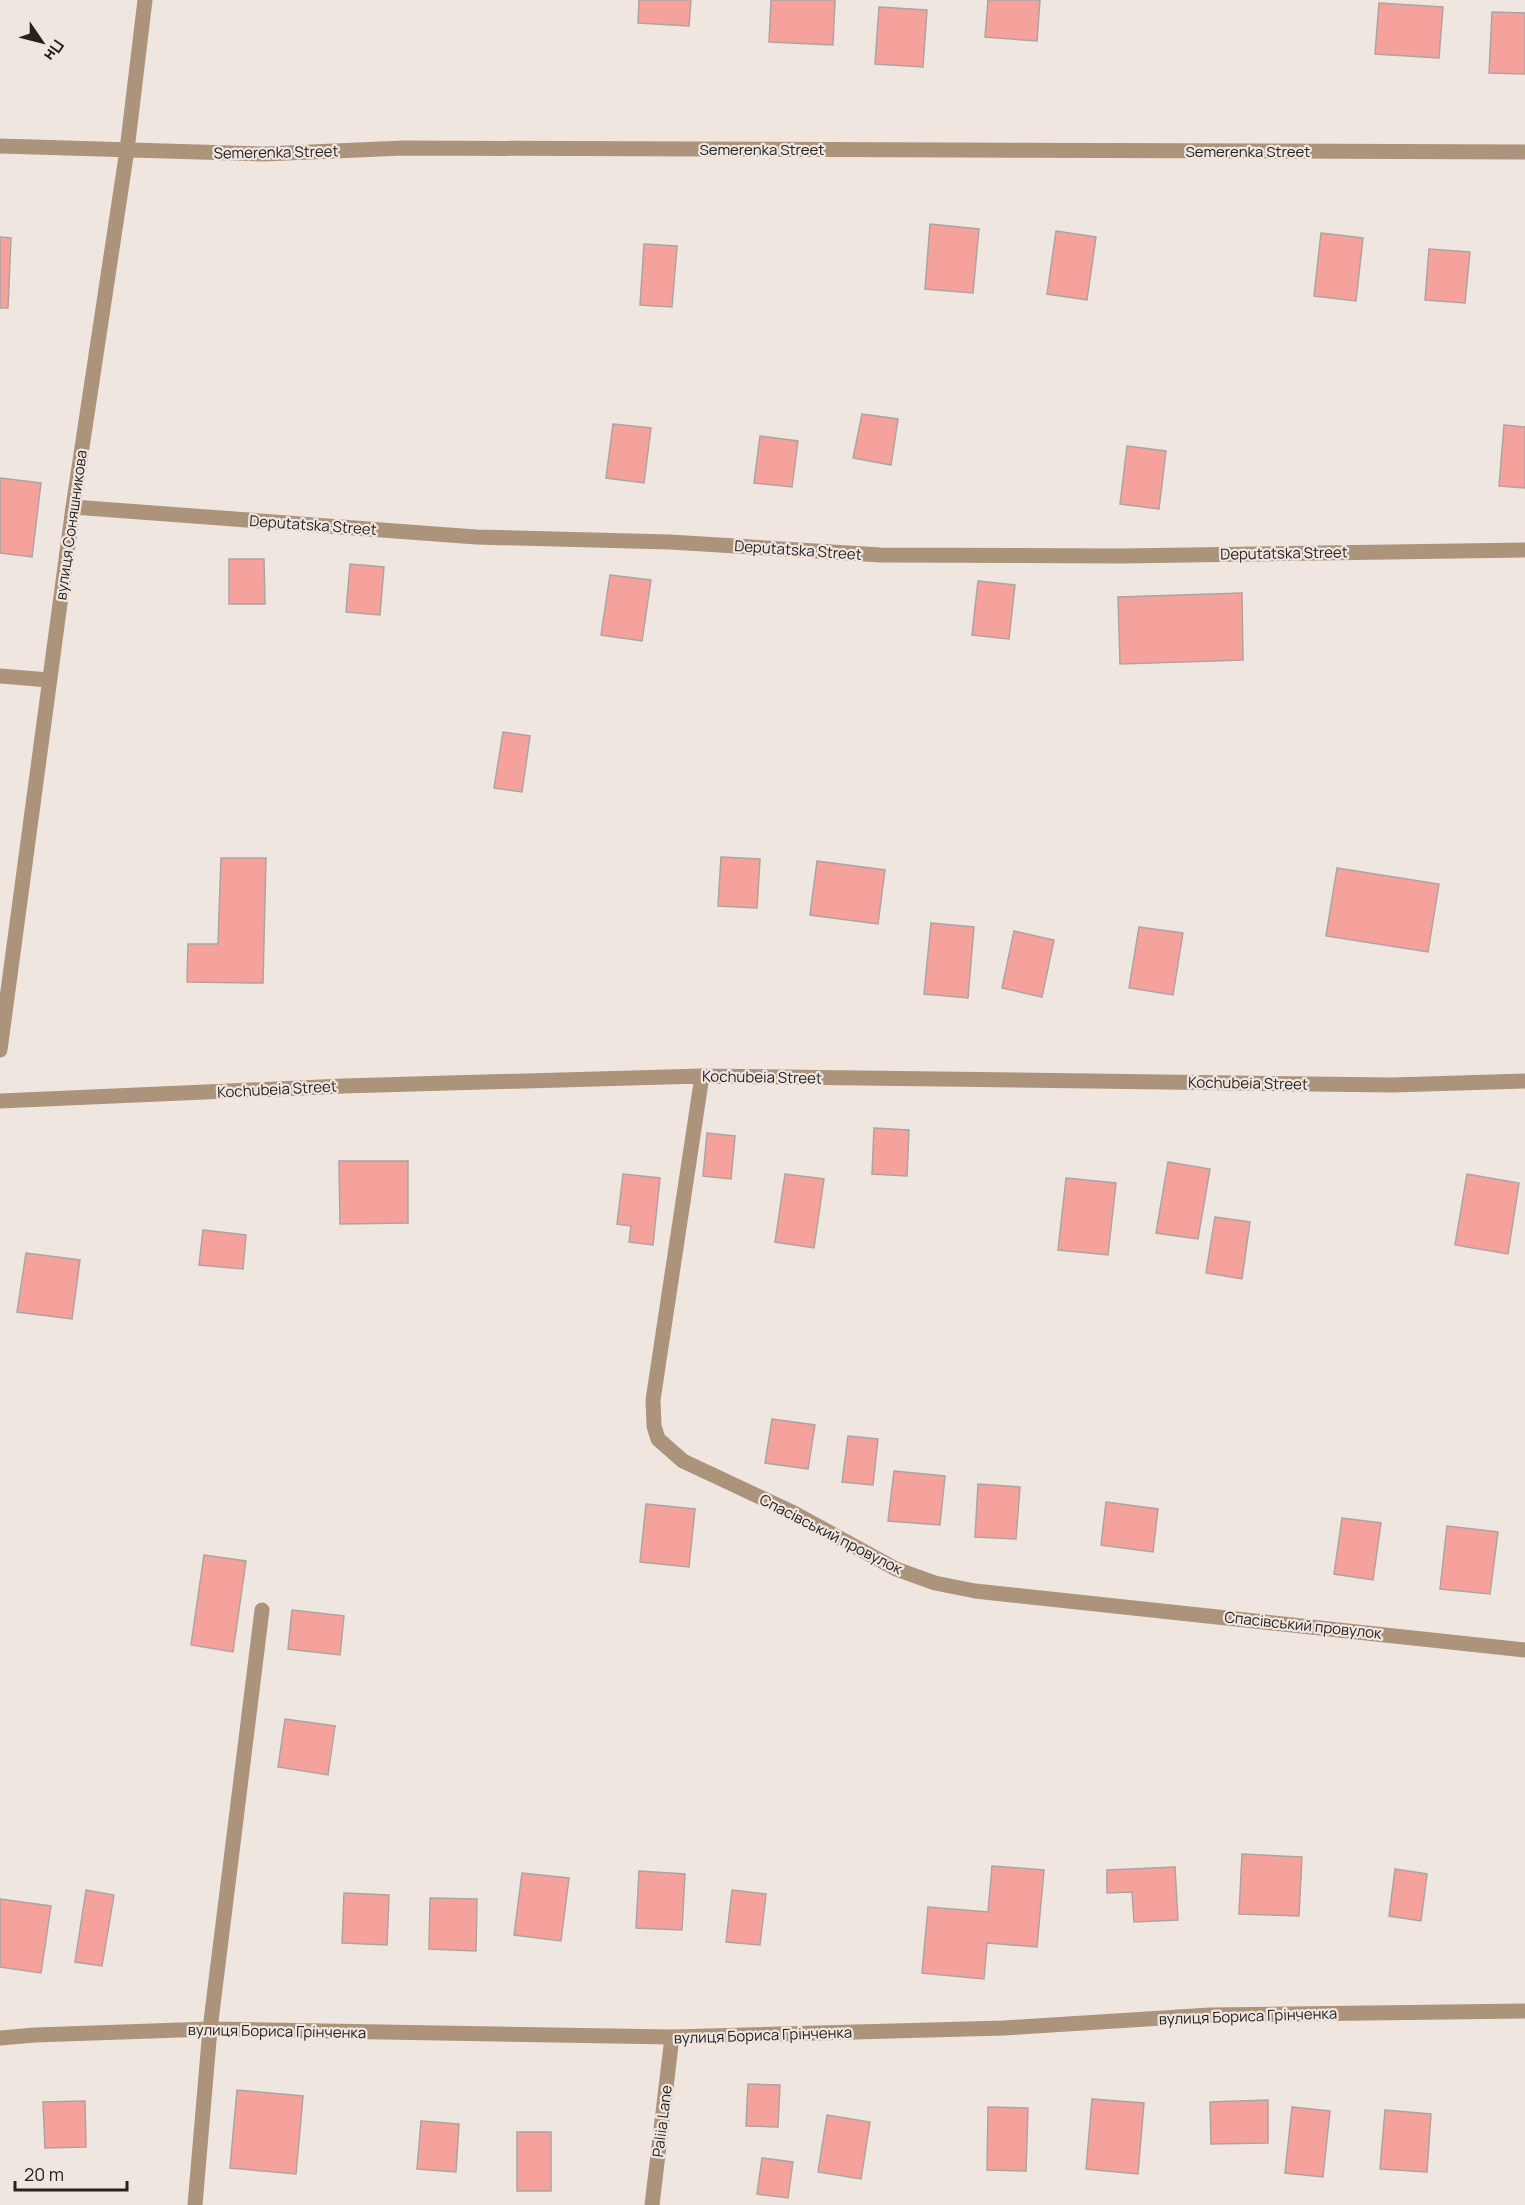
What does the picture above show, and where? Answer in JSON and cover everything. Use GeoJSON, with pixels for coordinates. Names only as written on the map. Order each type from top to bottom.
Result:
{"type":"FeatureCollection","features":[{"type":"Feature","properties":{"kind":"street","name":"вулиця Соняшникова"},"geometry":{"type":"LineString","coordinates":[[0,1050],[73,507],[127,150],[145,0]]}},
{"type":"Feature","properties":{"kind":"street","name":"Semerenka Street"},"geometry":{"type":"LineString","coordinates":[[0,146],[264,154],[404,148],[1525,152]]}},
{"type":"Feature","properties":{"kind":"street","name":"Deputatska Street"},"geometry":{"type":"LineString","coordinates":[[73,507],[476,537],[670,542],[881,555],[1121,556],[1525,550]]}},
{"type":"Feature","properties":{"kind":"street"},"geometry":{"type":"LineString","coordinates":[[0,676],[49,680]]}},
{"type":"Feature","properties":{"kind":"street","name":"Kochubeia Street"},"geometry":{"type":"LineString","coordinates":[[0,1101],[343,1086],[702,1076],[1392,1085],[1525,1081]]}},
{"type":"Feature","properties":{"kind":"street","name":"Спасівський провулок"},"geometry":{"type":"LineString","coordinates":[[702,1076],[653,1400],[654,1426],[658,1439],[683,1461],[794,1513],[896,1569],[935,1583],[986,1593],[1525,1650]]}},
{"type":"Feature","properties":{"kind":"street"},"geometry":{"type":"LineString","coordinates":[[195,2205],[210,2029],[262,1610]]}},
{"type":"Feature","properties":{"kind":"street","name":"вулиця Бориса Грінченка"},"geometry":{"type":"LineString","coordinates":[[0,2038],[210,2029],[672,2037],[1004,2028],[1210,2015],[1525,2011]]}},
{"type":"Feature","properties":{"kind":"street","name":"Paliia Lane"},"geometry":{"type":"LineString","coordinates":[[652,2205],[672,2037]]}},
{"type":"Feature","properties":{"kind":"building"},"geometry":{"type":"Polygon","coordinates":[[[639,0],[691,0],[689,26],[638,23],[639,0]]]}},
{"type":"Feature","properties":{"kind":"building"},"geometry":{"type":"Polygon","coordinates":[[[771,0],[835,0],[833,45],[769,42],[771,0]]]}},
{"type":"Feature","properties":{"kind":"building"},"geometry":{"type":"Polygon","coordinates":[[[988,0],[1040,0],[1037,41],[985,37],[988,0]]]}},
{"type":"Feature","properties":{"kind":"building"},"geometry":{"type":"Polygon","coordinates":[[[1379,3],[1443,7],[1439,58],[1375,54],[1379,3]]]}},
{"type":"Feature","properties":{"kind":"building"},"geometry":{"type":"Polygon","coordinates":[[[879,7],[927,10],[923,67],[875,64],[879,7]]]}},
{"type":"Feature","properties":{"kind":"building"},"geometry":{"type":"Polygon","coordinates":[[[1492,12],[1525,13],[1525,74],[1489,73],[1492,12]]]}},
{"type":"Feature","properties":{"kind":"building"},"geometry":{"type":"Polygon","coordinates":[[[930,224],[979,229],[973,293],[925,289],[930,224]]]}},
{"type":"Feature","properties":{"kind":"building"},"geometry":{"type":"Polygon","coordinates":[[[1056,231],[1096,237],[1087,300],[1047,294],[1056,231]]]}},
{"type":"Feature","properties":{"kind":"building"},"geometry":{"type":"Polygon","coordinates":[[[1321,233],[1363,238],[1356,301],[1314,296],[1321,233]]]}},
{"type":"Feature","properties":{"kind":"building"},"geometry":{"type":"Polygon","coordinates":[[[0,237],[11,238],[8,308],[0,308],[0,237]]]}},
{"type":"Feature","properties":{"kind":"building"},"geometry":{"type":"Polygon","coordinates":[[[644,244],[677,246],[672,307],[640,305],[644,244]]]}},
{"type":"Feature","properties":{"kind":"building"},"geometry":{"type":"Polygon","coordinates":[[[1429,249],[1470,252],[1465,303],[1425,300],[1429,249]]]}},
{"type":"Feature","properties":{"kind":"building"},"geometry":{"type":"Polygon","coordinates":[[[862,414],[898,419],[891,465],[853,458],[862,414]]]}},
{"type":"Feature","properties":{"kind":"building"},"geometry":{"type":"Polygon","coordinates":[[[613,424],[651,428],[644,483],[606,478],[613,424]]]}},
{"type":"Feature","properties":{"kind":"building"},"geometry":{"type":"Polygon","coordinates":[[[1504,425],[1525,427],[1525,488],[1499,486],[1504,425]]]}},
{"type":"Feature","properties":{"kind":"building"},"geometry":{"type":"Polygon","coordinates":[[[760,436],[798,441],[792,487],[754,483],[760,436]]]}},
{"type":"Feature","properties":{"kind":"building"},"geometry":{"type":"Polygon","coordinates":[[[1127,446],[1166,451],[1159,509],[1120,504],[1127,446]]]}},
{"type":"Feature","properties":{"kind":"building"},"geometry":{"type":"Polygon","coordinates":[[[0,478],[41,483],[32,557],[0,553],[0,478]]]}},
{"type":"Feature","properties":{"kind":"building"},"geometry":{"type":"Polygon","coordinates":[[[229,559],[264,559],[265,604],[229,604],[229,559]]]}},
{"type":"Feature","properties":{"kind":"building"},"geometry":{"type":"Polygon","coordinates":[[[350,564],[384,567],[380,615],[346,612],[350,564]]]}},
{"type":"Feature","properties":{"kind":"building"},"geometry":{"type":"Polygon","coordinates":[[[610,575],[651,580],[642,641],[601,635],[610,575]]]}},
{"type":"Feature","properties":{"kind":"building"},"geometry":{"type":"Polygon","coordinates":[[[978,581],[1015,585],[1009,639],[972,635],[978,581]]]}},
{"type":"Feature","properties":{"kind":"building"},"geometry":{"type":"Polygon","coordinates":[[[1242,593],[1243,660],[1120,664],[1118,597],[1242,593]]]}},
{"type":"Feature","properties":{"kind":"building"},"geometry":{"type":"Polygon","coordinates":[[[503,732],[530,736],[522,792],[494,788],[503,732]]]}},
{"type":"Feature","properties":{"kind":"building"},"geometry":{"type":"Polygon","coordinates":[[[721,857],[760,859],[757,908],[718,906],[721,857]]]}},
{"type":"Feature","properties":{"kind":"building"},"geometry":{"type":"Polygon","coordinates":[[[221,858],[266,858],[263,983],[187,982],[188,944],[218,944],[221,858]]]}},
{"type":"Feature","properties":{"kind":"building"},"geometry":{"type":"Polygon","coordinates":[[[817,861],[885,870],[878,924],[810,915],[817,861]]]}},
{"type":"Feature","properties":{"kind":"building"},"geometry":{"type":"Polygon","coordinates":[[[1337,868],[1439,884],[1428,952],[1326,936],[1337,868]]]}},
{"type":"Feature","properties":{"kind":"building"},"geometry":{"type":"Polygon","coordinates":[[[931,923],[974,927],[968,998],[924,994],[931,923]]]}},
{"type":"Feature","properties":{"kind":"building"},"geometry":{"type":"Polygon","coordinates":[[[1139,927],[1183,933],[1173,995],[1129,988],[1139,927]]]}},
{"type":"Feature","properties":{"kind":"building"},"geometry":{"type":"Polygon","coordinates":[[[1014,931],[1054,940],[1042,997],[1002,988],[1014,931]]]}},
{"type":"Feature","properties":{"kind":"building"},"geometry":{"type":"Polygon","coordinates":[[[874,1128],[909,1130],[907,1176],[872,1174],[874,1128]]]}},
{"type":"Feature","properties":{"kind":"building"},"geometry":{"type":"Polygon","coordinates":[[[707,1133],[735,1136],[731,1179],[703,1176],[707,1133]]]}},
{"type":"Feature","properties":{"kind":"building"},"geometry":{"type":"Polygon","coordinates":[[[339,1161],[408,1161],[408,1223],[340,1224],[339,1161]]]}},
{"type":"Feature","properties":{"kind":"building"},"geometry":{"type":"Polygon","coordinates":[[[1168,1162],[1210,1169],[1198,1239],[1156,1233],[1168,1162]]]}},
{"type":"Feature","properties":{"kind":"building"},"geometry":{"type":"Polygon","coordinates":[[[623,1174],[660,1178],[653,1245],[629,1242],[631,1226],[617,1224],[623,1174]]]}},
{"type":"Feature","properties":{"kind":"building"},"geometry":{"type":"Polygon","coordinates":[[[785,1174],[824,1179],[814,1248],[775,1242],[785,1174]]]}},
{"type":"Feature","properties":{"kind":"building"},"geometry":{"type":"Polygon","coordinates":[[[1467,1174],[1519,1183],[1508,1254],[1455,1245],[1467,1174]]]}},
{"type":"Feature","properties":{"kind":"building"},"geometry":{"type":"Polygon","coordinates":[[[1066,1178],[1116,1183],[1108,1255],[1058,1250],[1066,1178]]]}},
{"type":"Feature","properties":{"kind":"building"},"geometry":{"type":"Polygon","coordinates":[[[1215,1217],[1250,1222],[1242,1279],[1206,1273],[1215,1217]]]}},
{"type":"Feature","properties":{"kind":"building"},"geometry":{"type":"Polygon","coordinates":[[[203,1230],[246,1235],[243,1269],[199,1265],[203,1230]]]}},
{"type":"Feature","properties":{"kind":"building"},"geometry":{"type":"Polygon","coordinates":[[[26,1253],[80,1260],[72,1319],[17,1312],[26,1253]]]}},
{"type":"Feature","properties":{"kind":"building"},"geometry":{"type":"Polygon","coordinates":[[[772,1419],[815,1425],[808,1469],[765,1463],[772,1419]]]}},
{"type":"Feature","properties":{"kind":"building"},"geometry":{"type":"Polygon","coordinates":[[[848,1436],[878,1439],[873,1485],[842,1482],[848,1436]]]}},
{"type":"Feature","properties":{"kind":"building"},"geometry":{"type":"Polygon","coordinates":[[[894,1471],[945,1476],[940,1525],[888,1521],[894,1471]]]}},
{"type":"Feature","properties":{"kind":"building"},"geometry":{"type":"Polygon","coordinates":[[[978,1484],[1020,1487],[1016,1539],[975,1537],[978,1484]]]}},
{"type":"Feature","properties":{"kind":"building"},"geometry":{"type":"Polygon","coordinates":[[[1106,1502],[1158,1509],[1153,1552],[1101,1545],[1106,1502]]]}},
{"type":"Feature","properties":{"kind":"building"},"geometry":{"type":"Polygon","coordinates":[[[646,1504],[695,1509],[689,1567],[640,1562],[646,1504]]]}},
{"type":"Feature","properties":{"kind":"building"},"geometry":{"type":"Polygon","coordinates":[[[1342,1518],[1381,1523],[1373,1580],[1334,1574],[1342,1518]]]}},
{"type":"Feature","properties":{"kind":"building"},"geometry":{"type":"Polygon","coordinates":[[[1447,1526],[1498,1532],[1490,1594],[1440,1589],[1447,1526]]]}},
{"type":"Feature","properties":{"kind":"building"},"geometry":{"type":"Polygon","coordinates":[[[204,1555],[246,1561],[233,1652],[191,1645],[204,1555]]]}},
{"type":"Feature","properties":{"kind":"building"},"geometry":{"type":"Polygon","coordinates":[[[292,1610],[344,1616],[340,1655],[288,1649],[292,1610]]]}},
{"type":"Feature","properties":{"kind":"building"},"geometry":{"type":"Polygon","coordinates":[[[285,1719],[335,1726],[328,1775],[278,1767],[285,1719]]]}},
{"type":"Feature","properties":{"kind":"building"},"geometry":{"type":"Polygon","coordinates":[[[1242,1854],[1302,1857],[1299,1916],[1239,1914],[1242,1854]]]}},
{"type":"Feature","properties":{"kind":"building"},"geometry":{"type":"Polygon","coordinates":[[[992,1866],[1044,1870],[1037,1947],[987,1943],[984,1979],[922,1973],[928,1907],[988,1912],[992,1866]]]}},
{"type":"Feature","properties":{"kind":"building"},"geometry":{"type":"Polygon","coordinates":[[[1175,1867],[1178,1920],[1134,1922],[1132,1892],[1107,1893],[1107,1870],[1175,1867]]]}},
{"type":"Feature","properties":{"kind":"building"},"geometry":{"type":"Polygon","coordinates":[[[1395,1869],[1427,1874],[1421,1921],[1389,1916],[1395,1869]]]}},
{"type":"Feature","properties":{"kind":"building"},"geometry":{"type":"Polygon","coordinates":[[[639,1871],[685,1874],[682,1930],[636,1928],[639,1871]]]}},
{"type":"Feature","properties":{"kind":"building"},"geometry":{"type":"Polygon","coordinates":[[[522,1873],[569,1878],[561,1941],[514,1935],[522,1873]]]}},
{"type":"Feature","properties":{"kind":"building"},"geometry":{"type":"Polygon","coordinates":[[[86,1890],[114,1895],[102,1966],[75,1962],[86,1890]]]}},
{"type":"Feature","properties":{"kind":"building"},"geometry":{"type":"Polygon","coordinates":[[[732,1890],[766,1894],[760,1945],[726,1942],[732,1890]]]}},
{"type":"Feature","properties":{"kind":"building"},"geometry":{"type":"Polygon","coordinates":[[[344,1893],[389,1895],[387,1945],[342,1943],[344,1893]]]}},
{"type":"Feature","properties":{"kind":"building"},"geometry":{"type":"Polygon","coordinates":[[[430,1898],[477,1899],[476,1951],[429,1949],[430,1898]]]}},
{"type":"Feature","properties":{"kind":"building"},"geometry":{"type":"Polygon","coordinates":[[[0,1899],[51,1906],[41,1973],[0,1967],[0,1899]]]}},
{"type":"Feature","properties":{"kind":"building"},"geometry":{"type":"Polygon","coordinates":[[[748,2084],[780,2085],[778,2127],[746,2126],[748,2084]]]}},
{"type":"Feature","properties":{"kind":"building"},"geometry":{"type":"Polygon","coordinates":[[[237,2090],[303,2096],[296,2174],[230,2168],[237,2090]]]}},
{"type":"Feature","properties":{"kind":"building"},"geometry":{"type":"Polygon","coordinates":[[[1092,2099],[1144,2103],[1138,2174],[1086,2169],[1092,2099]]]}},
{"type":"Feature","properties":{"kind":"building"},"geometry":{"type":"Polygon","coordinates":[[[1268,2100],[1268,2143],[1211,2144],[1210,2102],[1268,2100]]]}},
{"type":"Feature","properties":{"kind":"building"},"geometry":{"type":"Polygon","coordinates":[[[85,2101],[86,2147],[45,2148],[43,2102],[85,2101]]]}},
{"type":"Feature","properties":{"kind":"building"},"geometry":{"type":"Polygon","coordinates":[[[988,2107],[1028,2108],[1026,2171],[987,2170],[988,2107]]]}},
{"type":"Feature","properties":{"kind":"building"},"geometry":{"type":"Polygon","coordinates":[[[1292,2107],[1330,2111],[1323,2177],[1285,2173],[1292,2107]]]}},
{"type":"Feature","properties":{"kind":"building"},"geometry":{"type":"Polygon","coordinates":[[[1385,2110],[1431,2114],[1427,2172],[1380,2169],[1385,2110]]]}},
{"type":"Feature","properties":{"kind":"building"},"geometry":{"type":"Polygon","coordinates":[[[827,2115],[870,2122],[861,2179],[818,2172],[827,2115]]]}},
{"type":"Feature","properties":{"kind":"building"},"geometry":{"type":"Polygon","coordinates":[[[421,2121],[459,2124],[456,2172],[417,2169],[421,2121]]]}},
{"type":"Feature","properties":{"kind":"building"},"geometry":{"type":"Polygon","coordinates":[[[517,2132],[551,2132],[551,2191],[517,2191],[517,2132]]]}},
{"type":"Feature","properties":{"kind":"building"},"geometry":{"type":"Polygon","coordinates":[[[762,2158],[793,2162],[788,2198],[757,2194],[762,2158]]]}}]}
